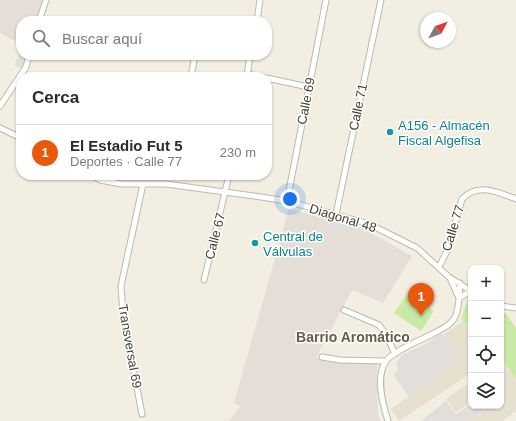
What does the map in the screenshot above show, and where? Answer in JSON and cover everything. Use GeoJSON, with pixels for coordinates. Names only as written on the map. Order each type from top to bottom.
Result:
{"type":"FeatureCollection","features":[{"type":"Feature","properties":{"kind":"street"},"geometry":{"type":"LineString","coordinates":[[41,16],[46,0]]}},
{"type":"Feature","properties":{"kind":"street"},"geometry":{"type":"LineString","coordinates":[[258,16],[260,0]]}},
{"type":"Feature","properties":{"kind":"street","name":"Calle 69"},"geometry":{"type":"LineString","coordinates":[[287,201],[326,0]]}},
{"type":"Feature","properties":{"kind":"street","name":"Calle 71"},"geometry":{"type":"LineString","coordinates":[[336,214],[381,0]]}},
{"type":"Feature","properties":{"kind":"street"},"geometry":{"type":"LineString","coordinates":[[23,72],[28,60]]}},
{"type":"Feature","properties":{"kind":"street"},"geometry":{"type":"LineString","coordinates":[[192,72],[194,60]]}},
{"type":"Feature","properties":{"kind":"street"},"geometry":{"type":"LineString","coordinates":[[248,72],[250,60]]}},
{"type":"Feature","properties":{"kind":"street"},"geometry":{"type":"LineString","coordinates":[[272,79],[308,87]]}},
{"type":"Feature","properties":{"kind":"street"},"geometry":{"type":"LineString","coordinates":[[0,106],[16,82]]}},
{"type":"Feature","properties":{"kind":"street"},"geometry":{"type":"LineString","coordinates":[[0,128],[16,136]]}},
{"type":"Feature","properties":{"kind":"street","name":"Diagonal 48"},"geometry":{"type":"LineString","coordinates":[[100,180],[120,184],[166,184],[226,191],[287,201],[336,214],[369,224],[417,248],[449,277],[468,289]]}},
{"type":"Feature","properties":{"kind":"street","name":"Calle 67"},"geometry":{"type":"LineString","coordinates":[[204,280],[228,180]]}},
{"type":"Feature","properties":{"kind":"street","name":"Transversal 69"},"geometry":{"type":"LineString","coordinates":[[142,414],[123,314],[121,286],[143,184]]}},
{"type":"Feature","properties":{"kind":"street","name":"Calle 77"},"geometry":{"type":"LineString","coordinates":[[439,267],[448,249],[462,199],[468,193],[484,189],[516,198]]}},
{"type":"Feature","properties":{"kind":"street"},"geometry":{"type":"LineString","coordinates":[[449,277],[459,298]]}},
{"type":"Feature","properties":{"kind":"street"},"geometry":{"type":"LineString","coordinates":[[388,421],[384,406],[381,383],[383,368],[386,361],[395,354],[448,325],[456,315],[460,284]]}},
{"type":"Feature","properties":{"kind":"street"},"geometry":{"type":"LineString","coordinates":[[459,298],[468,293]]}},
{"type":"Feature","properties":{"kind":"street"},"geometry":{"type":"LineString","coordinates":[[504,306],[516,308]]}},
{"type":"Feature","properties":{"kind":"street"},"geometry":{"type":"LineString","coordinates":[[344,310],[379,325],[388,338],[395,354]]}},
{"type":"Feature","properties":{"kind":"street"},"geometry":{"type":"LineString","coordinates":[[322,357],[340,360],[386,361]]}},
{"type":"Feature","properties":{"kind":"shaded area"},"geometry":{"type":"Polygon","coordinates":[[[0,0],[42,0],[37,16],[16,16],[16,41],[0,33],[0,0]]]}},
{"type":"Feature","properties":{"kind":"shaded area"},"geometry":{"type":"Polygon","coordinates":[[[17,60],[25,60],[22,69],[14,65],[17,60]]]}},
{"type":"Feature","properties":{"kind":"shaded area"},"geometry":{"type":"Polygon","coordinates":[[[289,209],[364,229],[412,256],[383,303],[352,290],[316,358],[330,362],[377,364],[378,415],[380,421],[229,421],[241,407],[234,403],[289,209]]]}},
{"type":"Feature","properties":{"kind":"shaded area"},"geometry":{"type":"Polygon","coordinates":[[[336,221],[357,227],[353,239],[331,232],[336,221]]]}},
{"type":"Feature","properties":{"kind":"shaded area"},"geometry":{"type":"Polygon","coordinates":[[[463,321],[468,325],[468,375],[399,421],[391,409],[461,360],[443,335],[463,321]]]}},
{"type":"Feature","properties":{"kind":"shaded area"},"geometry":{"type":"Polygon","coordinates":[[[441,333],[461,360],[409,397],[393,374],[398,371],[396,363],[402,355],[426,344],[441,333]]]}},
{"type":"Feature","properties":{"kind":"shaded area"},"geometry":{"type":"Polygon","coordinates":[[[504,363],[516,379],[516,411],[503,421],[470,421],[486,409],[504,409],[504,363]]]}},
{"type":"Feature","properties":{"kind":"shaded area"},"geometry":{"type":"Polygon","coordinates":[[[468,383],[468,404],[456,412],[446,399],[468,383]]]}},
{"type":"Feature","properties":{"kind":"shaded area"},"geometry":{"type":"Polygon","coordinates":[[[446,401],[456,414],[468,406],[468,409],[485,409],[470,421],[421,421],[446,401]]]}},
{"type":"Feature","properties":{"kind":"green space"},"geometry":{"type":"Polygon","coordinates":[[[408,293],[434,311],[421,331],[394,313],[408,293]]]}},
{"type":"Feature","properties":{"kind":"green space"},"geometry":{"type":"Polygon","coordinates":[[[468,299],[468,325],[461,319],[468,299]]]}},
{"type":"Feature","properties":{"kind":"green space"},"geometry":{"type":"Polygon","coordinates":[[[504,313],[516,328],[516,379],[504,362],[504,313]]]}},
{"type":"Feature","properties":{"kind":"place","name":"A156 - Almacén Fiscal Algefisa"},"geometry":{"type":"Point","coordinates":[390,132]}},
{"type":"Feature","properties":{"kind":"place","name":"Central de Válvulas"},"geometry":{"type":"Point","coordinates":[255,243]}},
{"type":"Feature","properties":{"kind":"place","name":"El Estadio Fut 5"},"geometry":{"type":"Point","coordinates":[421,316]}},
{"type":"Feature","properties":{"kind":"district","name":"Barrio Aromático"},"geometry":{"type":"Point","coordinates":[353,337]}}]}
